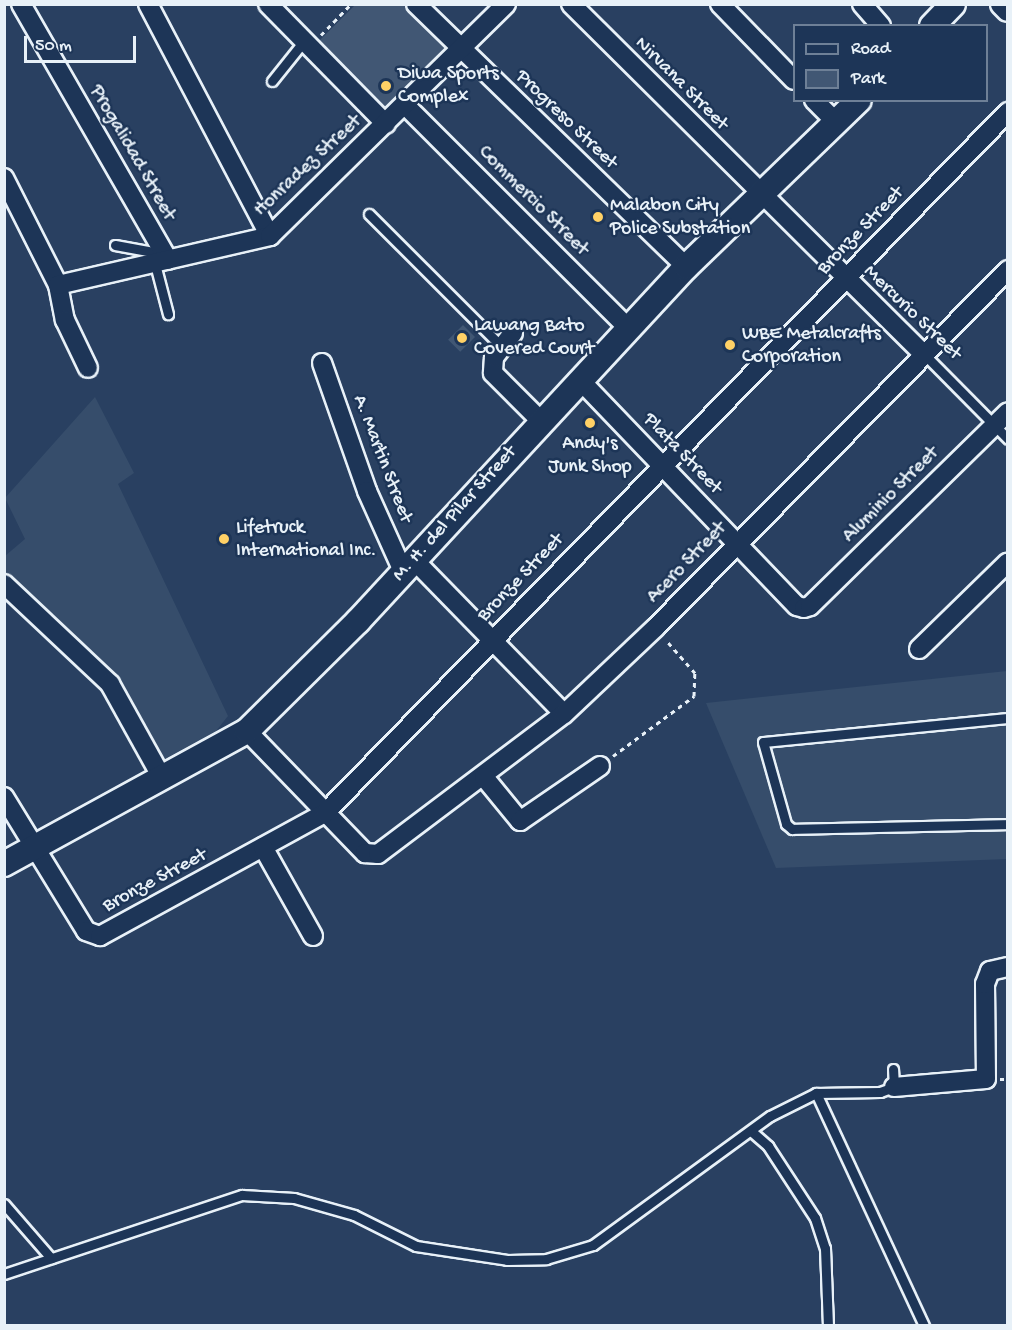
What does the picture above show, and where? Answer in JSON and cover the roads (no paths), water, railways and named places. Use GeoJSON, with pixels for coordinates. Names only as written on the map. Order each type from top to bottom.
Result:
{"type":"FeatureCollection","features":[{"type":"Feature","properties":{"kind":"main road"},"geometry":{"type":"LineString","coordinates":[[934,24],[953,4]]}},
{"type":"Feature","properties":{"kind":"main road","name":"M. H. del Pilar Street"},"geometry":{"type":"LineString","coordinates":[[4,864],[247,731],[408,565],[540,420],[686,267],[857,102]]}},
{"type":"Feature","properties":{"kind":"street","name":"Progalidad Street"},"geometry":{"type":"LineString","coordinates":[[21,4],[162,259]]}},
{"type":"Feature","properties":{"kind":"street"},"geometry":{"type":"LineString","coordinates":[[268,4],[386,124]]}},
{"type":"Feature","properties":{"kind":"street","name":"Progreso Street"},"geometry":{"type":"LineString","coordinates":[[416,4],[686,267]]}},
{"type":"Feature","properties":{"kind":"street","name":"Honradez Street"},"geometry":{"type":"LineString","coordinates":[[58,285],[162,259],[270,236],[462,51],[506,4]]}},
{"type":"Feature","properties":{"kind":"street","name":"Nirvana Street"},"geometry":{"type":"LineString","coordinates":[[571,4],[759,195]]}},
{"type":"Feature","properties":{"kind":"street"},"geometry":{"type":"LineString","coordinates":[[720,4],[793,78]]}},
{"type":"Feature","properties":{"kind":"street"},"geometry":{"type":"LineString","coordinates":[[862,4],[880,24]]}},
{"type":"Feature","properties":{"kind":"street"},"geometry":{"type":"LineString","coordinates":[[149,5],[270,236]]}},
{"type":"Feature","properties":{"kind":"street"},"geometry":{"type":"LineString","coordinates":[[816,102],[837,123]]}},
{"type":"Feature","properties":{"kind":"street","name":"Commercio Street"},"geometry":{"type":"LineString","coordinates":[[405,105],[628,328]]}},
{"type":"Feature","properties":{"kind":"street","name":"Bronze Street"},"geometry":{"type":"LineString","coordinates":[[4,797],[86,931],[100,936],[325,813],[1008,112]]}},
{"type":"Feature","properties":{"kind":"street"},"geometry":{"type":"LineString","coordinates":[[4,178],[58,285],[65,320],[87,368]]}},
{"type":"Feature","properties":{"kind":"street","name":"Mercurio Street"},"geometry":{"type":"LineString","coordinates":[[759,195],[924,355]]}},
{"type":"Feature","properties":{"kind":"street","name":"Acero Street"},"geometry":{"type":"LineString","coordinates":[[325,813],[372,856],[484,777],[564,714],[655,628],[1008,270]]}},
{"type":"Feature","properties":{"kind":"street"},"geometry":{"type":"LineString","coordinates":[[507,340],[494,357],[493,373],[540,420]]}},
{"type":"Feature","properties":{"kind":"street","name":"A. Martin Street"},"geometry":{"type":"LineString","coordinates":[[322,363],[367,491],[408,565]]}},
{"type":"Feature","properties":{"kind":"street","name":"Plata Street"},"geometry":{"type":"LineString","coordinates":[[580,380],[797,606],[804,608]]}},
{"type":"Feature","properties":{"kind":"street","name":"Aluminio Street"},"geometry":{"type":"LineString","coordinates":[[804,608],[810,606],[1008,412]]}},
{"type":"Feature","properties":{"kind":"street"},"geometry":{"type":"LineString","coordinates":[[919,649],[1008,562]]}},
{"type":"Feature","properties":{"kind":"street"},"geometry":{"type":"LineString","coordinates":[[408,565],[493,639],[564,714]]}},
{"type":"Feature","properties":{"kind":"street"},"geometry":{"type":"LineString","coordinates":[[4,584],[110,684],[162,778]]}},
{"type":"Feature","properties":{"kind":"street"},"geometry":{"type":"LineString","coordinates":[[247,731],[325,813]]}},
{"type":"Feature","properties":{"kind":"street"},"geometry":{"type":"LineString","coordinates":[[484,777],[520,821],[600,766]]}},
{"type":"Feature","properties":{"kind":"street"},"geometry":{"type":"LineString","coordinates":[[263,848],[313,936]]}},
{"type":"Feature","properties":{"kind":"street"},"geometry":{"type":"LineString","coordinates":[[894,1078],[986,1080],[985,984],[990,971],[1008,967]]}},
{"type":"Feature","properties":{"kind":"lane"},"geometry":{"type":"LineString","coordinates":[[272,81],[307,44]]}},
{"type":"Feature","properties":{"kind":"lane"},"geometry":{"type":"LineString","coordinates":[[369,214],[507,340]]}},
{"type":"Feature","properties":{"kind":"lane"},"geometry":{"type":"LineString","coordinates":[[115,245],[162,259],[168,314]]}},
{"type":"Feature","properties":{"kind":"lane","name":"Mercurio Street"},"geometry":{"type":"LineString","coordinates":[[924,355],[1008,439]]}},
{"type":"Feature","properties":{"kind":"lane"},"geometry":{"type":"LineString","coordinates":[[1008,718],[767,740],[763,746],[786,824],[792,829],[1008,824]]}},
{"type":"Feature","properties":{"kind":"lane"},"geometry":{"type":"LineString","coordinates":[[4,1274],[242,1195],[294,1198],[344,1212],[416,1246],[507,1260],[546,1259],[593,1245],[770,1116],[816,1093],[880,1092],[894,1078]]}},
{"type":"Feature","properties":{"kind":"lane"},"geometry":{"type":"LineString","coordinates":[[816,1093],[924,1326]]}},
{"type":"Feature","properties":{"kind":"lane"},"geometry":{"type":"LineString","coordinates":[[751,1131],[768,1146],[815,1218],[825,1248],[828,1326]]}},
{"type":"Feature","properties":{"kind":"lane"},"geometry":{"type":"LineString","coordinates":[[4,1203],[51,1257]]}},
{"type":"Feature","properties":{"kind":"place","name":"Diwa Sports Complex"},"geometry":{"type":"Point","coordinates":[386,86]}},
{"type":"Feature","properties":{"kind":"place","name":"Malabon City Police Substation"},"geometry":{"type":"Point","coordinates":[598,217]}},
{"type":"Feature","properties":{"kind":"place","name":"Lawang Bato Covered Court"},"geometry":{"type":"Point","coordinates":[462,338]}},
{"type":"Feature","properties":{"kind":"place","name":"WBE Metalcrafts Corporation"},"geometry":{"type":"Point","coordinates":[730,345]}},
{"type":"Feature","properties":{"kind":"place","name":"Andy's Junk Shop"},"geometry":{"type":"Point","coordinates":[590,423]}},
{"type":"Feature","properties":{"kind":"place","name":"Lifetruck International Inc."},"geometry":{"type":"Point","coordinates":[224,539]}}]}
